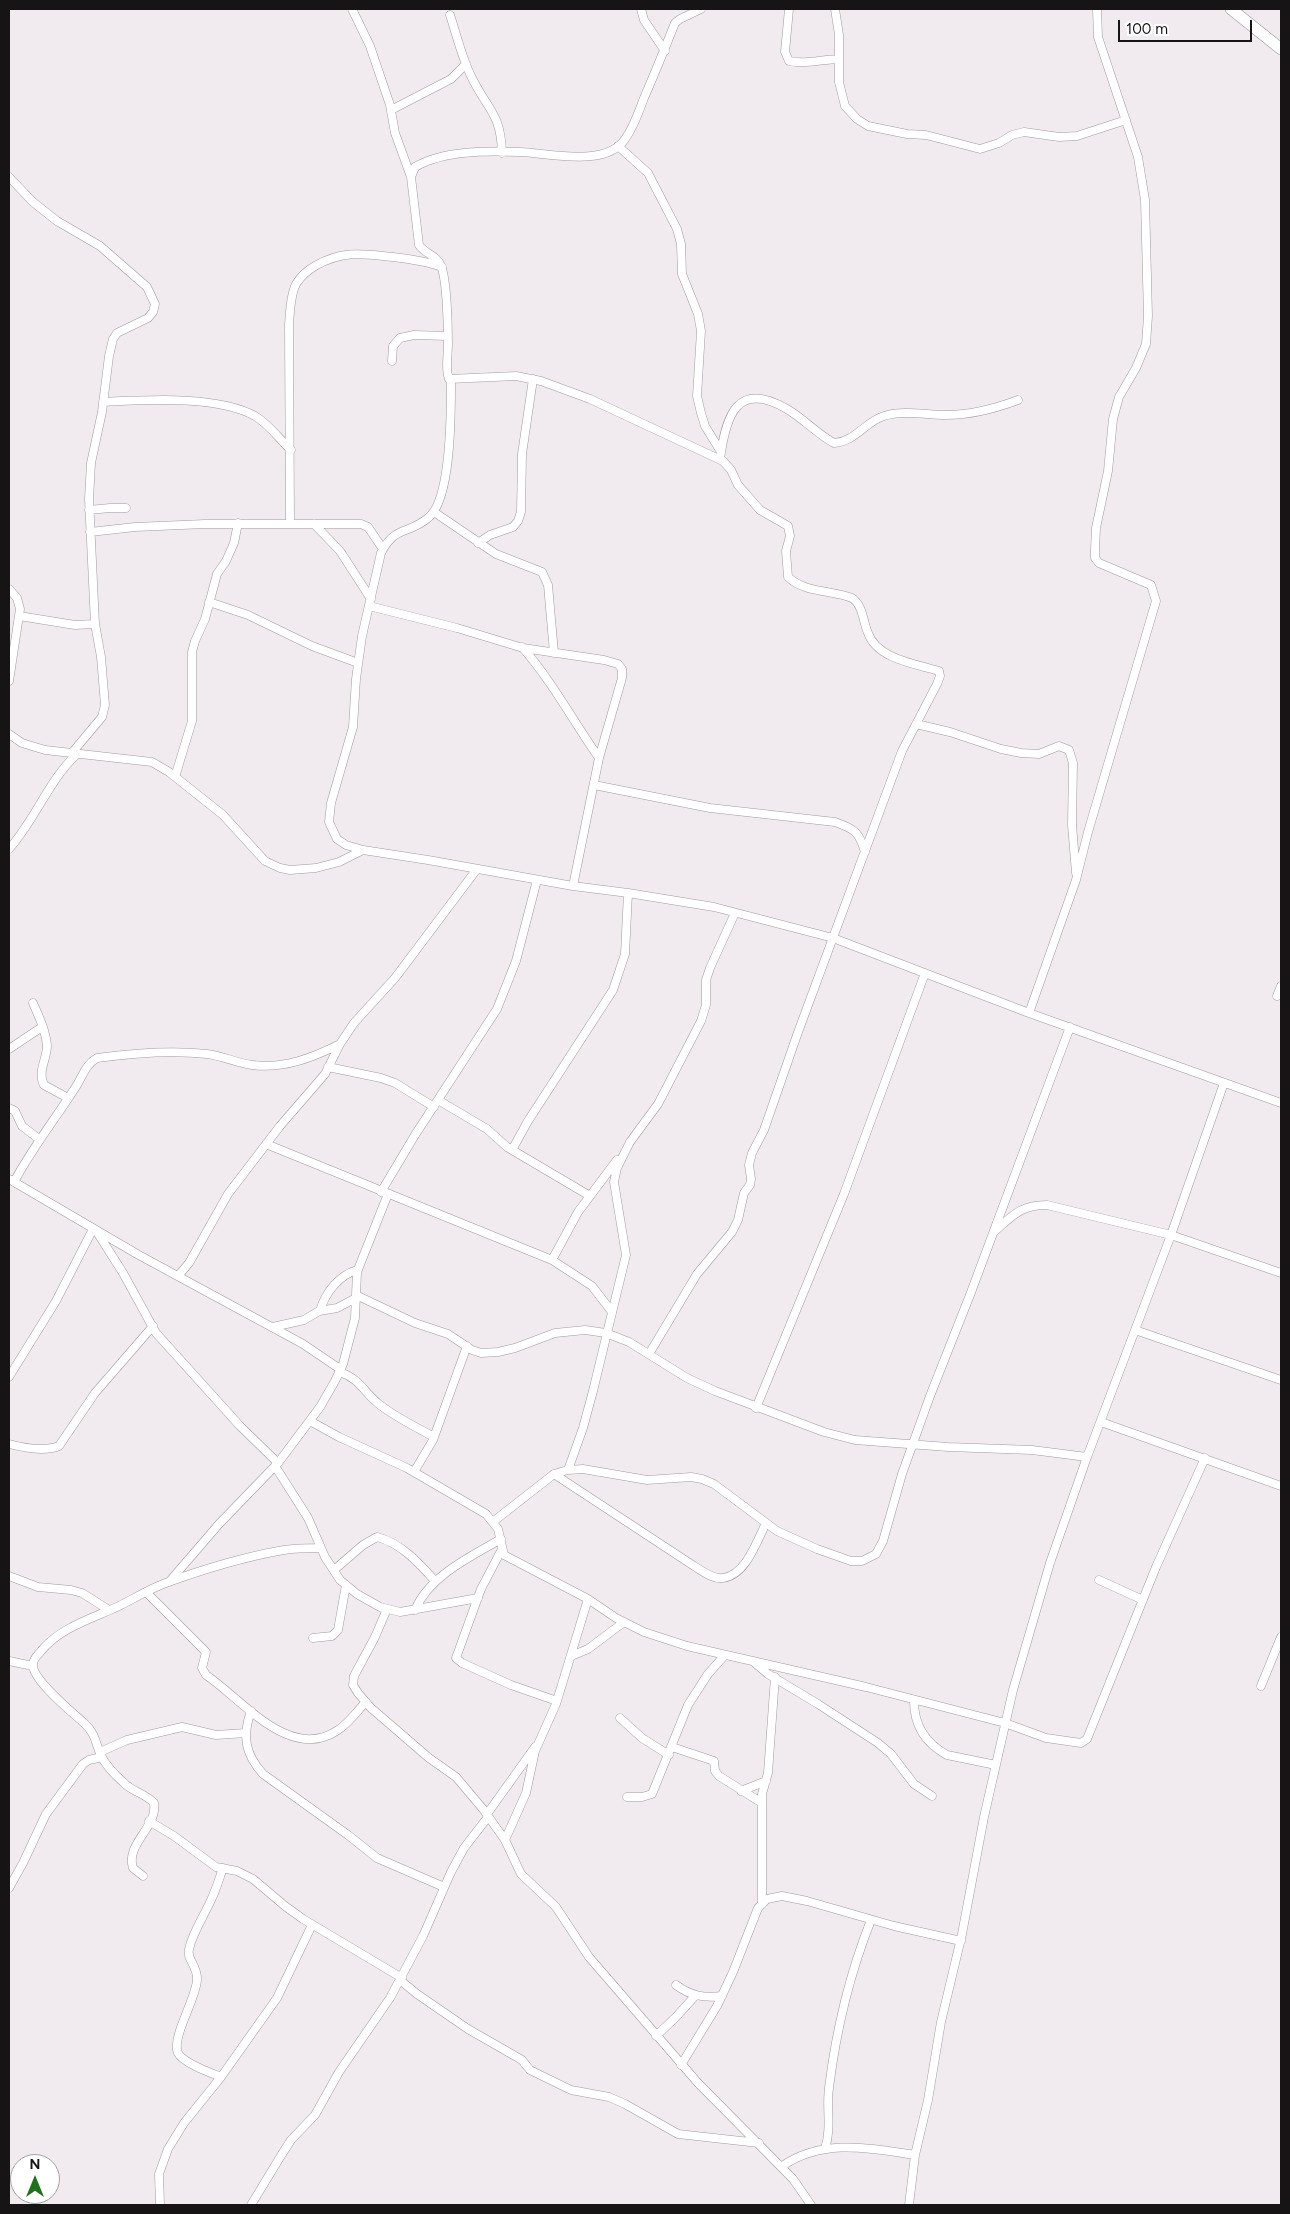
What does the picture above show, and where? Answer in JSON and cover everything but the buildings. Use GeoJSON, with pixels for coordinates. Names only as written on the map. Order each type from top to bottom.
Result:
{"type":"FeatureCollection","features":[{"type":"Feature","properties":{"kind":"street"},"geometry":{"type":"LineString","coordinates":[[352,9],[370,46],[391,110],[394,133],[411,177],[419,245],[422,250],[438,259],[442,267],[448,336],[447,374],[450,380],[451,415],[448,461],[439,505],[430,518],[416,526],[395,533],[386,541],[382,549],[358,663],[353,727],[331,803],[329,822],[337,839],[346,845],[363,850],[573,886],[628,892],[735,912],[833,938],[1030,1013],[1281,1103]]}},
{"type":"Feature","properties":{"kind":"street"},"geometry":{"type":"LineString","coordinates":[[641,9],[644,20],[665,51]]}},
{"type":"Feature","properties":{"kind":"street"},"geometry":{"type":"LineString","coordinates":[[411,177],[415,167],[426,161],[479,153],[580,157],[600,155],[618,146],[624,141],[635,121],[675,24],[680,19],[701,9]]}},
{"type":"Feature","properties":{"kind":"street"},"geometry":{"type":"LineString","coordinates":[[789,9],[785,52],[789,61],[801,63],[839,59]]}},
{"type":"Feature","properties":{"kind":"street"},"geometry":{"type":"LineString","coordinates":[[835,9],[839,35],[839,82],[845,106],[857,119],[868,126],[926,135],[980,149],[999,143],[1012,134],[1024,132],[1058,137],[1077,136],[1126,120]]}},
{"type":"Feature","properties":{"kind":"street"},"geometry":{"type":"LineString","coordinates":[[1030,1013],[1076,880],[1088,832],[1156,601],[1151,585],[1099,563],[1095,558],[1094,550],[1096,528],[1108,470],[1113,419],[1119,398],[1136,368],[1146,344],[1148,316],[1145,200],[1138,157],[1098,37],[1097,9]]}},
{"type":"Feature","properties":{"kind":"street"},"geometry":{"type":"LineString","coordinates":[[1231,9],[1281,49]]}},
{"type":"Feature","properties":{"kind":"street"},"geometry":{"type":"LineString","coordinates":[[450,15],[471,78],[491,108],[498,123],[502,153]]}},
{"type":"Feature","properties":{"kind":"street"},"geometry":{"type":"LineString","coordinates":[[391,110],[451,79],[466,64]]}},
{"type":"Feature","properties":{"kind":"street"},"geometry":{"type":"LineString","coordinates":[[618,146],[648,173],[676,229],[680,244],[682,274],[698,314],[701,331],[697,396],[705,426],[738,485],[760,510],[788,526],[790,536],[786,551],[788,577],[798,584],[816,590],[852,598],[860,609],[868,635],[873,644],[882,652],[939,671],[940,676],[902,751],[764,1130],[752,1153],[748,1165],[751,1179],[750,1185],[744,1193],[738,1220],[732,1232],[697,1274],[684,1293],[649,1354]]}},
{"type":"Feature","properties":{"kind":"street"},"geometry":{"type":"LineString","coordinates":[[9,177],[33,202],[57,220],[100,246],[147,287],[155,304],[153,312],[148,318],[117,333],[113,339],[91,463],[89,510],[95,624],[101,656],[105,706],[102,717],[63,767],[21,836],[9,849]]}},
{"type":"Feature","properties":{"kind":"street"},"geometry":{"type":"LineString","coordinates":[[290,524],[289,325],[296,284],[307,271],[329,258],[348,253],[430,262],[442,267]]}},
{"type":"Feature","properties":{"kind":"street"},"geometry":{"type":"LineString","coordinates":[[392,361],[393,346],[400,338],[448,336]]}},
{"type":"Feature","properties":{"kind":"street"},"geometry":{"type":"LineString","coordinates":[[450,380],[493,376],[516,376],[533,379],[590,399],[681,443],[721,456]]}},
{"type":"Feature","properties":{"kind":"street"},"geometry":{"type":"LineString","coordinates":[[478,543],[490,535],[513,527],[522,512],[522,454],[533,379]]}},
{"type":"Feature","properties":{"kind":"street"},"geometry":{"type":"LineString","coordinates":[[721,456],[726,427],[740,403],[748,398],[758,398],[787,409],[834,443],[840,443],[855,436],[876,418],[885,415],[898,413],[974,414],[1018,400]]}},
{"type":"Feature","properties":{"kind":"street"},"geometry":{"type":"LineString","coordinates":[[103,402],[209,402],[234,408],[254,415],[269,426],[291,450]]}},
{"type":"Feature","properties":{"kind":"street"},"geometry":{"type":"LineString","coordinates":[[89,510],[126,508]]}},
{"type":"Feature","properties":{"kind":"street"},"geometry":{"type":"LineString","coordinates":[[434,512],[496,554],[542,572],[548,584],[554,654]]}},
{"type":"Feature","properties":{"kind":"street"},"geometry":{"type":"LineString","coordinates":[[90,532],[135,527],[238,523],[361,524],[368,527],[382,549]]}},
{"type":"Feature","properties":{"kind":"street"},"geometry":{"type":"LineString","coordinates":[[175,777],[192,721],[192,652],[217,574],[226,561],[234,543],[238,523]]}},
{"type":"Feature","properties":{"kind":"street"},"geometry":{"type":"LineString","coordinates":[[314,524],[340,551],[370,602],[522,647],[554,654],[604,660],[618,664],[622,669],[622,678],[599,758],[573,886]]}},
{"type":"Feature","properties":{"kind":"street"},"geometry":{"type":"LineString","coordinates":[[9,590],[17,598],[19,616],[9,681]]}},
{"type":"Feature","properties":{"kind":"street"},"geometry":{"type":"LineString","coordinates":[[209,602],[248,615],[312,646],[358,663]]}},
{"type":"Feature","properties":{"kind":"street"},"geometry":{"type":"LineString","coordinates":[[19,616],[75,625],[95,624]]}},
{"type":"Feature","properties":{"kind":"street"},"geometry":{"type":"LineString","coordinates":[[522,647],[541,669],[571,718],[599,758]]}},
{"type":"Feature","properties":{"kind":"street"},"geometry":{"type":"LineString","coordinates":[[916,724],[1021,753],[1039,754],[1059,746],[1070,750],[1073,763],[1072,825],[1076,880]]}},
{"type":"Feature","properties":{"kind":"street"},"geometry":{"type":"LineString","coordinates":[[9,734],[22,743],[45,750],[152,762],[175,777],[223,815],[265,860],[280,868],[290,870],[316,868],[339,862],[363,850]]}},
{"type":"Feature","properties":{"kind":"street"},"geometry":{"type":"LineString","coordinates":[[594,785],[710,808],[836,822],[852,828],[861,838],[865,852]]}},
{"type":"Feature","properties":{"kind":"street"},"geometry":{"type":"LineString","coordinates":[[178,1276],[189,1262],[228,1194],[266,1144],[308,1096],[354,1024],[394,978],[478,869]]}},
{"type":"Feature","properties":{"kind":"street"},"geometry":{"type":"LineString","coordinates":[[168,1583],[219,1524],[277,1464],[320,1407],[340,1371],[354,1318],[358,1270],[385,1193],[436,1104],[497,1009],[516,961],[537,880]]}},
{"type":"Feature","properties":{"kind":"street"},"geometry":{"type":"LineString","coordinates":[[512,1150],[528,1120],[585,1036],[613,990],[625,954],[628,892]]}},
{"type":"Feature","properties":{"kind":"street"},"geometry":{"type":"LineString","coordinates":[[552,1260],[578,1212],[658,1104],[701,1021],[706,1005],[706,980],[735,912]]}},
{"type":"Feature","properties":{"kind":"street"},"geometry":{"type":"LineString","coordinates":[[756,1408],[844,1194],[925,973]]}},
{"type":"Feature","properties":{"kind":"street"},"geometry":{"type":"LineString","coordinates":[[1277,996],[1281,986]]}},
{"type":"Feature","properties":{"kind":"street"},"geometry":{"type":"LineString","coordinates":[[33,1004],[47,1044],[46,1057],[41,1072],[42,1081],[44,1085],[68,1098]]}},
{"type":"Feature","properties":{"kind":"street"},"geometry":{"type":"LineString","coordinates":[[9,1049],[42,1027]]}},
{"type":"Feature","properties":{"kind":"street"},"geometry":{"type":"LineString","coordinates":[[494,1522],[554,1474],[568,1470],[583,1469],[647,1480],[691,1477],[714,1484],[777,1531],[817,1549],[851,1560],[862,1561],[876,1554],[883,1541],[902,1474],[930,1396],[1070,1027]]}},
{"type":"Feature","properties":{"kind":"street"},"geometry":{"type":"LineString","coordinates":[[340,1044],[321,1054],[288,1065],[252,1065],[207,1054],[160,1052],[97,1058],[89,1062],[68,1098],[11,1181],[94,1230],[303,1344],[340,1371],[354,1377],[381,1406],[407,1423],[434,1437]]}},
{"type":"Feature","properties":{"kind":"street"},"geometry":{"type":"LineString","coordinates":[[328,1067],[381,1078],[395,1083],[487,1129],[499,1142],[590,1196]]}},
{"type":"Feature","properties":{"kind":"street"},"geometry":{"type":"LineString","coordinates":[[909,2205],[914,2155],[928,2100],[941,2022],[961,1941],[984,1817],[1013,1690],[1050,1563],[1087,1457],[1102,1422],[1171,1235],[1224,1082]]}},
{"type":"Feature","properties":{"kind":"street"},"geometry":{"type":"LineString","coordinates":[[9,1108],[15,1111],[22,1126],[40,1139]]}},
{"type":"Feature","properties":{"kind":"street"},"geometry":{"type":"LineString","coordinates":[[568,1470],[586,1419],[626,1255],[614,1182],[617,1168],[630,1142]]}},
{"type":"Feature","properties":{"kind":"street"},"geometry":{"type":"LineString","coordinates":[[266,1144],[552,1260],[592,1286],[612,1312]]}},
{"type":"Feature","properties":{"kind":"street"},"geometry":{"type":"LineString","coordinates":[[993,1233],[1024,1208],[1031,1205],[1047,1205],[1171,1235],[1281,1273]]}},
{"type":"Feature","properties":{"kind":"street"},"geometry":{"type":"LineString","coordinates":[[94,1230],[152,1326],[192,1374],[277,1464],[340,1580],[357,1594],[380,1607],[400,1612],[478,1598]]}},
{"type":"Feature","properties":{"kind":"street"},"geometry":{"type":"LineString","coordinates":[[9,1377],[56,1300],[94,1230]]}},
{"type":"Feature","properties":{"kind":"street"},"geometry":{"type":"LineString","coordinates":[[320,1311],[336,1284],[350,1272],[358,1270]]}},
{"type":"Feature","properties":{"kind":"street"},"geometry":{"type":"LineString","coordinates":[[273,1327],[304,1320],[320,1311],[337,1308],[356,1297]]}},
{"type":"Feature","properties":{"kind":"street"},"geometry":{"type":"LineString","coordinates":[[356,1297],[415,1323],[448,1334],[481,1353],[515,1348],[555,1333],[585,1330],[606,1333],[629,1342],[687,1378],[756,1408],[824,1432],[855,1440],[913,1445],[1032,1450],[1087,1457]]}},
{"type":"Feature","properties":{"kind":"street"},"geometry":{"type":"LineString","coordinates":[[9,1444],[29,1448],[53,1448],[59,1446],[101,1386],[152,1326]]}},
{"type":"Feature","properties":{"kind":"street"},"geometry":{"type":"LineString","coordinates":[[1135,1330],[1281,1380]]}},
{"type":"Feature","properties":{"kind":"street"},"geometry":{"type":"LineString","coordinates":[[414,1472],[434,1437],[466,1346]]}},
{"type":"Feature","properties":{"kind":"street"},"geometry":{"type":"LineString","coordinates":[[310,1421],[339,1437],[414,1472],[467,1502],[494,1522],[501,1540],[502,1549],[508,1558],[588,1599],[624,1622],[644,1632],[725,1655],[814,1674],[1005,1723],[1057,1740],[1081,1743],[1086,1741],[1143,1600],[1205,1458]]}},
{"type":"Feature","properties":{"kind":"street"},"geometry":{"type":"LineString","coordinates":[[1102,1422],[1281,1486]]}},
{"type":"Feature","properties":{"kind":"street"},"geometry":{"type":"LineString","coordinates":[[554,1474],[694,1566],[717,1578],[723,1578],[732,1574],[742,1566],[766,1523]]}},
{"type":"Feature","properties":{"kind":"street"},"geometry":{"type":"LineString","coordinates":[[334,1570],[363,1545],[377,1537],[390,1540],[421,1566],[435,1581]]}},
{"type":"Feature","properties":{"kind":"street"},"geometry":{"type":"LineString","coordinates":[[415,1610],[421,1596],[435,1581],[472,1555],[501,1540]]}},
{"type":"Feature","properties":{"kind":"street"},"geometry":{"type":"LineString","coordinates":[[143,1876],[133,1868],[131,1857],[154,1810],[152,1801],[124,1784],[101,1755],[98,1742],[92,1731],[50,1692],[33,1666],[35,1658],[46,1645],[60,1634],[168,1583],[282,1550],[321,1548]]}},
{"type":"Feature","properties":{"kind":"street"},"geometry":{"type":"LineString","coordinates":[[502,1549],[478,1598],[456,1658],[511,1685],[557,1701]]}},
{"type":"Feature","properties":{"kind":"street"},"geometry":{"type":"LineString","coordinates":[[9,1576],[38,1588],[71,1590],[82,1593],[109,1610]]}},
{"type":"Feature","properties":{"kind":"street"},"geometry":{"type":"LineString","coordinates":[[1099,1580],[1143,1600]]}},
{"type":"Feature","properties":{"kind":"street"},"geometry":{"type":"LineString","coordinates":[[313,1638],[332,1636],[338,1630],[346,1585]]}},
{"type":"Feature","properties":{"kind":"street"},"geometry":{"type":"LineString","coordinates":[[146,1592],[204,1649],[206,1654],[202,1668],[206,1674],[261,1720],[280,1731],[299,1739],[316,1740],[340,1729],[366,1702]]}},
{"type":"Feature","properties":{"kind":"street"},"geometry":{"type":"LineString","coordinates":[[252,2205],[291,2140],[315,2115],[324,2102],[339,2072],[376,2021],[401,1979],[464,1848],[537,1745],[557,1701],[588,1599]]}},
{"type":"Feature","properties":{"kind":"street"},"geometry":{"type":"LineString","coordinates":[[387,1609],[375,1637],[358,1666],[353,1685],[366,1702],[429,1758],[456,1777],[505,1840],[521,1874],[556,1906],[589,1958],[681,2065],[759,2143],[811,2205]]}},
{"type":"Feature","properties":{"kind":"street"},"geometry":{"type":"LineString","coordinates":[[571,1656],[588,1649],[624,1622]]}},
{"type":"Feature","properties":{"kind":"street"},"geometry":{"type":"LineString","coordinates":[[1262,1686],[1281,1637]]}},
{"type":"Feature","properties":{"kind":"street"},"geometry":{"type":"LineString","coordinates":[[627,1797],[642,1797],[652,1794],[688,1705],[698,1687],[725,1655]]}},
{"type":"Feature","properties":{"kind":"street"},"geometry":{"type":"LineString","coordinates":[[9,1662],[33,1666]]}},
{"type":"Feature","properties":{"kind":"street"},"geometry":{"type":"LineString","coordinates":[[753,1662],[878,1743],[891,1754],[914,1784],[932,1796]]}},
{"type":"Feature","properties":{"kind":"street"},"geometry":{"type":"LineString","coordinates":[[762,1904],[762,1803],[768,1773],[775,1678]]}},
{"type":"Feature","properties":{"kind":"street"},"geometry":{"type":"LineString","coordinates":[[914,1701],[914,1714],[922,1734],[940,1751],[948,1755],[996,1765]]}},
{"type":"Feature","properties":{"kind":"street"},"geometry":{"type":"LineString","coordinates":[[250,1711],[246,1733],[251,1761],[263,1774],[377,1858],[444,1887]]}},
{"type":"Feature","properties":{"kind":"street"},"geometry":{"type":"LineString","coordinates":[[620,1718],[642,1738],[668,1755]]}},
{"type":"Feature","properties":{"kind":"street"},"geometry":{"type":"LineString","coordinates":[[9,1888],[50,1807],[83,1764],[89,1760],[127,1740],[182,1727],[216,1735],[246,1733]]}},
{"type":"Feature","properties":{"kind":"street"},"geometry":{"type":"LineString","coordinates":[[505,1840],[526,1793],[537,1745]]}},
{"type":"Feature","properties":{"kind":"street"},"geometry":{"type":"LineString","coordinates":[[672,1747],[714,1762],[719,1776],[762,1803]]}},
{"type":"Feature","properties":{"kind":"street"},"geometry":{"type":"LineString","coordinates":[[741,1791],[766,1781]]}},
{"type":"Feature","properties":{"kind":"street"},"geometry":{"type":"LineString","coordinates":[[149,1821],[174,1836],[208,1862],[237,1871],[253,1879],[285,1906],[312,1925],[401,1979],[417,1994],[468,2029],[522,2060],[530,2070],[571,2090],[609,2097],[678,2134],[759,2143]]}},
{"type":"Feature","properties":{"kind":"street"},"geometry":{"type":"LineString","coordinates":[[221,2077],[196,2066],[180,2056],[178,2049],[179,2036],[197,1981],[196,1966],[189,1958],[189,1949],[212,1899],[223,1868]]}},
{"type":"Feature","properties":{"kind":"street"},"geometry":{"type":"LineString","coordinates":[[681,2065],[722,1996],[755,1915],[767,1899],[782,1896],[807,1901],[871,1920],[961,1941]]}},
{"type":"Feature","properties":{"kind":"street"},"geometry":{"type":"LineString","coordinates":[[825,2149],[830,2125],[828,2090],[835,2048],[850,1981],[871,1920]]}},
{"type":"Feature","properties":{"kind":"street"},"geometry":{"type":"LineString","coordinates":[[160,2205],[159,2174],[168,2149],[184,2123],[221,2077],[277,1998],[312,1925]]}},
{"type":"Feature","properties":{"kind":"street"},"geometry":{"type":"LineString","coordinates":[[676,1985],[695,1996],[706,1998],[722,1996]]}},
{"type":"Feature","properties":{"kind":"street"},"geometry":{"type":"LineString","coordinates":[[656,2036],[676,2018],[695,1996]]}},
{"type":"Feature","properties":{"kind":"street"},"geometry":{"type":"LineString","coordinates":[[781,2167],[804,2153],[843,2147],[914,2155]]}}]}
